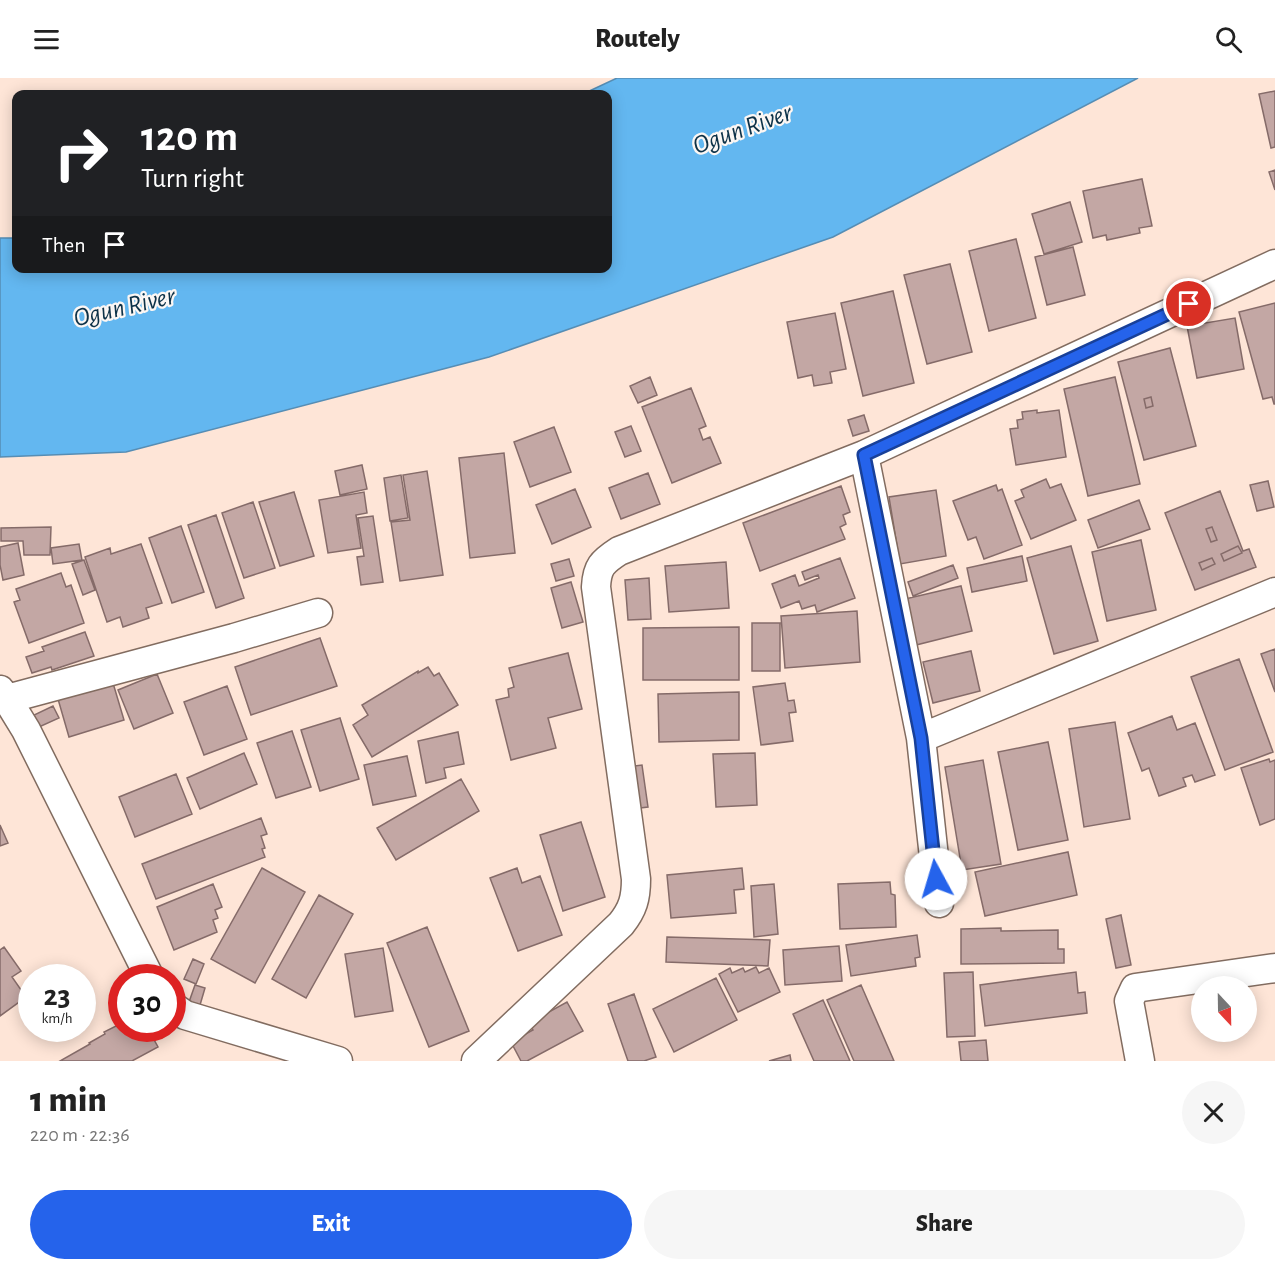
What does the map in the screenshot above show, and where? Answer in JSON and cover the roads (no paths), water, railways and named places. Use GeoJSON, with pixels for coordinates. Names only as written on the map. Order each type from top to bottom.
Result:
{"type":"FeatureCollection","features":[{"type":"Feature","properties":{"kind":"street"},"geometry":{"type":"LineString","coordinates":[[476,1061],[621,924],[631,912],[636,898],[636,879],[596,587],[597,573],[605,560],[619,551],[864,455],[1275,264]]}},
{"type":"Feature","properties":{"kind":"street"},"geometry":{"type":"LineString","coordinates":[[864,455],[921,738],[939,903]]}},
{"type":"Feature","properties":{"kind":"street"},"geometry":{"type":"LineString","coordinates":[[921,738],[1275,592]]}},
{"type":"Feature","properties":{"kind":"street"},"geometry":{"type":"LineString","coordinates":[[143,964],[26,730],[4,694],[234,638],[318,613]]}},
{"type":"Feature","properties":{"kind":"street"},"geometry":{"type":"LineString","coordinates":[[1140,1061],[1129,1001],[1135,988],[1275,968]]}},
{"type":"Feature","properties":{"kind":"street"},"geometry":{"type":"LineString","coordinates":[[186,1015],[338,1061]]}},
{"type":"Feature","properties":{"kind":"water","name":"Ogun River"},"geometry":{"type":"Polygon","coordinates":[[[617,78],[1138,78],[833,237],[489,357],[126,452],[0,457],[0,238],[12,238],[12,273],[612,273],[612,90],[592,90],[617,78]]]}}]}
